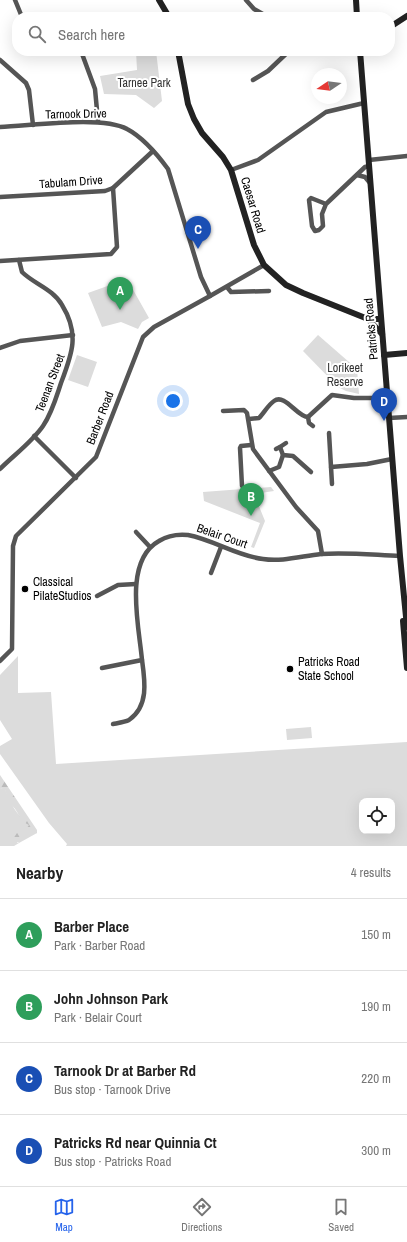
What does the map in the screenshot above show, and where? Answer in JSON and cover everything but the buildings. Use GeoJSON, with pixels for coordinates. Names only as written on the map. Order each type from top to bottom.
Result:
{"type":"FeatureCollection","features":[{"type":"Feature","properties":{"kind":"main road"},"geometry":{"type":"LineString","coordinates":[[159,0],[166,12]]}},
{"type":"Feature","properties":{"kind":"main road"},"geometry":{"type":"LineString","coordinates":[[356,0],[357,12]]}},
{"type":"Feature","properties":{"kind":"main road"},"geometry":{"type":"LineString","coordinates":[[395,24],[406,18]]}},
{"type":"Feature","properties":{"kind":"main road","name":"Caesar Road"},"geometry":{"type":"LineString","coordinates":[[179,56],[188,104],[194,119],[202,133],[223,157],[231,170],[254,245],[264,265],[286,285],[322,302],[365,317],[381,317]]}},
{"type":"Feature","properties":{"kind":"main road","name":"Patricks Road"},"geometry":{"type":"LineString","coordinates":[[360,56],[392,460],[407,627]]}},
{"type":"Feature","properties":{"kind":"main road"},"geometry":{"type":"LineString","coordinates":[[365,317],[382,334]]}},
{"type":"Feature","properties":{"kind":"main road"},"geometry":{"type":"LineString","coordinates":[[384,355],[407,353]]}},
{"type":"Feature","properties":{"kind":"main road","name":"Patricks Road"},"geometry":{"type":"LineString","coordinates":[[404,606],[402,615],[407,668]]}},
{"type":"Feature","properties":{"kind":"street"},"geometry":{"type":"LineString","coordinates":[[15,0],[20,12]]}},
{"type":"Feature","properties":{"kind":"street"},"geometry":{"type":"LineString","coordinates":[[246,0],[254,9],[259,12]]}},
{"type":"Feature","properties":{"kind":"street"},"geometry":{"type":"LineString","coordinates":[[84,56],[96,88],[98,122]]}},
{"type":"Feature","properties":{"kind":"street"},"geometry":{"type":"LineString","coordinates":[[253,80],[268,71],[284,56]]}},
{"type":"Feature","properties":{"kind":"street"},"geometry":{"type":"LineString","coordinates":[[0,60],[26,83],[29,90],[33,125]]}},
{"type":"Feature","properties":{"kind":"street"},"geometry":{"type":"LineString","coordinates":[[231,170],[258,160],[326,112],[364,103]]}},
{"type":"Feature","properties":{"kind":"street","name":"Tarnook Drive"},"geometry":{"type":"LineString","coordinates":[[0,128],[98,122],[126,128],[136,134],[168,169],[201,277],[210,296]]}},
{"type":"Feature","properties":{"kind":"street","name":"Tabulam Drive"},"geometry":{"type":"LineString","coordinates":[[0,197],[105,190],[113,188],[153,151]]}},
{"type":"Feature","properties":{"kind":"street"},"geometry":{"type":"LineString","coordinates":[[369,160],[407,156]]}},
{"type":"Feature","properties":{"kind":"street"},"geometry":{"type":"LineString","coordinates":[[326,204],[316,199],[311,198],[309,200],[312,226],[315,230],[319,230],[323,226],[322,214],[326,204],[365,167],[369,166]]}},
{"type":"Feature","properties":{"kind":"street"},"geometry":{"type":"LineString","coordinates":[[357,175],[365,177],[370,183]]}},
{"type":"Feature","properties":{"kind":"street"},"geometry":{"type":"LineString","coordinates":[[0,261],[105,255],[116,251],[117,243],[113,188]]}},
{"type":"Feature","properties":{"kind":"street","name":"Teenan Street"},"geometry":{"type":"LineString","coordinates":[[0,469],[34,436],[46,421],[55,402],[73,352],[71,323],[62,304],[49,291],[22,272],[19,260]]}},
{"type":"Feature","properties":{"kind":"street","name":"Barber Road"},"geometry":{"type":"LineString","coordinates":[[0,661],[12,649],[13,546],[16,536],[96,457],[143,337],[154,326],[227,287],[264,265]]}},
{"type":"Feature","properties":{"kind":"street"},"geometry":{"type":"LineString","coordinates":[[227,287],[231,292],[269,291]]}},
{"type":"Feature","properties":{"kind":"street"},"geometry":{"type":"LineString","coordinates":[[0,348],[20,341],[73,335]]}},
{"type":"Feature","properties":{"kind":"street"},"geometry":{"type":"LineString","coordinates":[[308,417],[329,396],[332,395],[354,398],[387,398]]}},
{"type":"Feature","properties":{"kind":"street"},"geometry":{"type":"LineString","coordinates":[[250,419],[259,418],[274,401],[278,400],[283,400],[303,417],[308,417]]}},
{"type":"Feature","properties":{"kind":"street"},"geometry":{"type":"LineString","coordinates":[[223,411],[244,410],[247,413],[250,419],[251,445],[275,480],[318,531],[322,554]]}},
{"type":"Feature","properties":{"kind":"street"},"geometry":{"type":"LineString","coordinates":[[308,417],[309,423],[313,426]]}},
{"type":"Feature","properties":{"kind":"street"},"geometry":{"type":"LineString","coordinates":[[389,418],[407,417]]}},
{"type":"Feature","properties":{"kind":"street"},"geometry":{"type":"LineString","coordinates":[[329,433],[332,484]]}},
{"type":"Feature","properties":{"kind":"street"},"geometry":{"type":"LineString","coordinates":[[34,436],[76,478]]}},
{"type":"Feature","properties":{"kind":"street"},"geometry":{"type":"LineString","coordinates":[[286,443],[278,448],[283,455],[293,456],[311,472]]}},
{"type":"Feature","properties":{"kind":"street"},"geometry":{"type":"LineString","coordinates":[[242,486],[240,448],[241,446],[251,445]]}},
{"type":"Feature","properties":{"kind":"street"},"geometry":{"type":"LineString","coordinates":[[269,471],[279,467],[283,455]]}},
{"type":"Feature","properties":{"kind":"street"},"geometry":{"type":"LineString","coordinates":[[331,467],[392,460]]}},
{"type":"Feature","properties":{"kind":"street"},"geometry":{"type":"LineString","coordinates":[[113,724],[128,720],[140,708],[145,694],[136,584],[140,562],[150,547],[136,532]]}},
{"type":"Feature","properties":{"kind":"street","name":"Belair Court"},"geometry":{"type":"LineString","coordinates":[[150,547],[163,539],[179,535],[194,537],[240,554],[264,559],[322,554],[400,556]]}},
{"type":"Feature","properties":{"kind":"street"},"geometry":{"type":"LineString","coordinates":[[211,573],[221,547]]}},
{"type":"Feature","properties":{"kind":"street"},"geometry":{"type":"LineString","coordinates":[[97,596],[118,585],[136,584]]}},
{"type":"Feature","properties":{"kind":"street"},"geometry":{"type":"LineString","coordinates":[[102,668],[142,660]]}},
{"type":"Feature","properties":{"kind":"green space","name":"Tarnee Park"},"geometry":{"type":"Polygon","coordinates":[[[136,56],[157,56],[162,101],[154,108],[136,95],[104,94],[100,76],[137,70],[136,56]]]}},
{"type":"Feature","properties":{"kind":"green space"},"geometry":{"type":"Polygon","coordinates":[[[127,279],[149,318],[142,322],[138,329],[121,322],[102,327],[88,293],[127,279]]]}},
{"type":"Feature","properties":{"kind":"green space","name":"Lorikeet Reserve"},"geometry":{"type":"Polygon","coordinates":[[[318,335],[357,369],[359,394],[346,391],[338,387],[303,351],[318,335]]]}},
{"type":"Feature","properties":{"kind":"green space"},"geometry":{"type":"Polygon","coordinates":[[[77,355],[97,362],[88,387],[68,380],[77,355]]]}},
{"type":"Feature","properties":{"kind":"green space"},"geometry":{"type":"Polygon","coordinates":[[[271,487],[274,491],[254,494],[265,521],[254,548],[251,547],[260,523],[204,501],[203,492],[271,487]]]}},
{"type":"Feature","properties":{"kind":"green space"},"geometry":{"type":"Polygon","coordinates":[[[18,656],[18,693],[51,692],[56,764],[407,742],[407,846],[66,846],[67,844],[49,823],[0,754],[0,746],[12,739],[0,720],[0,675],[18,656]]]}},
{"type":"Feature","properties":{"kind":"green space"},"geometry":{"type":"Polygon","coordinates":[[[311,727],[312,738],[287,740],[286,729],[311,727]]]}},
{"type":"Feature","properties":{"kind":"green space"},"geometry":{"type":"Polygon","coordinates":[[[0,775],[37,830],[37,833],[19,843],[13,839],[17,833],[24,832],[29,825],[23,821],[10,804],[5,790],[0,788],[0,775]]]}},
{"type":"Feature","properties":{"kind":"green space"},"geometry":{"type":"Polygon","coordinates":[[[0,788],[5,789],[14,809],[30,825],[17,843],[19,843],[14,846],[0,846],[0,788]]]}},
{"type":"Feature","properties":{"kind":"place","name":"Tarnook Dr at Barber Rd"},"geometry":{"type":"Point","coordinates":[198,249]}},
{"type":"Feature","properties":{"kind":"place","name":"Barber Place"},"geometry":{"type":"Point","coordinates":[120,310]}},
{"type":"Feature","properties":{"kind":"place","name":"Patricks Rd near Quinnia Ct"},"geometry":{"type":"Point","coordinates":[384,421]}},
{"type":"Feature","properties":{"kind":"place","name":"John Johnson Park"},"geometry":{"type":"Point","coordinates":[251,516]}},
{"type":"Feature","properties":{"kind":"place","name":"Classical PilateStudios"},"geometry":{"type":"Point","coordinates":[25,589]}},
{"type":"Feature","properties":{"kind":"place","name":"Patricks Road State School"},"geometry":{"type":"Point","coordinates":[290,669]}}]}
